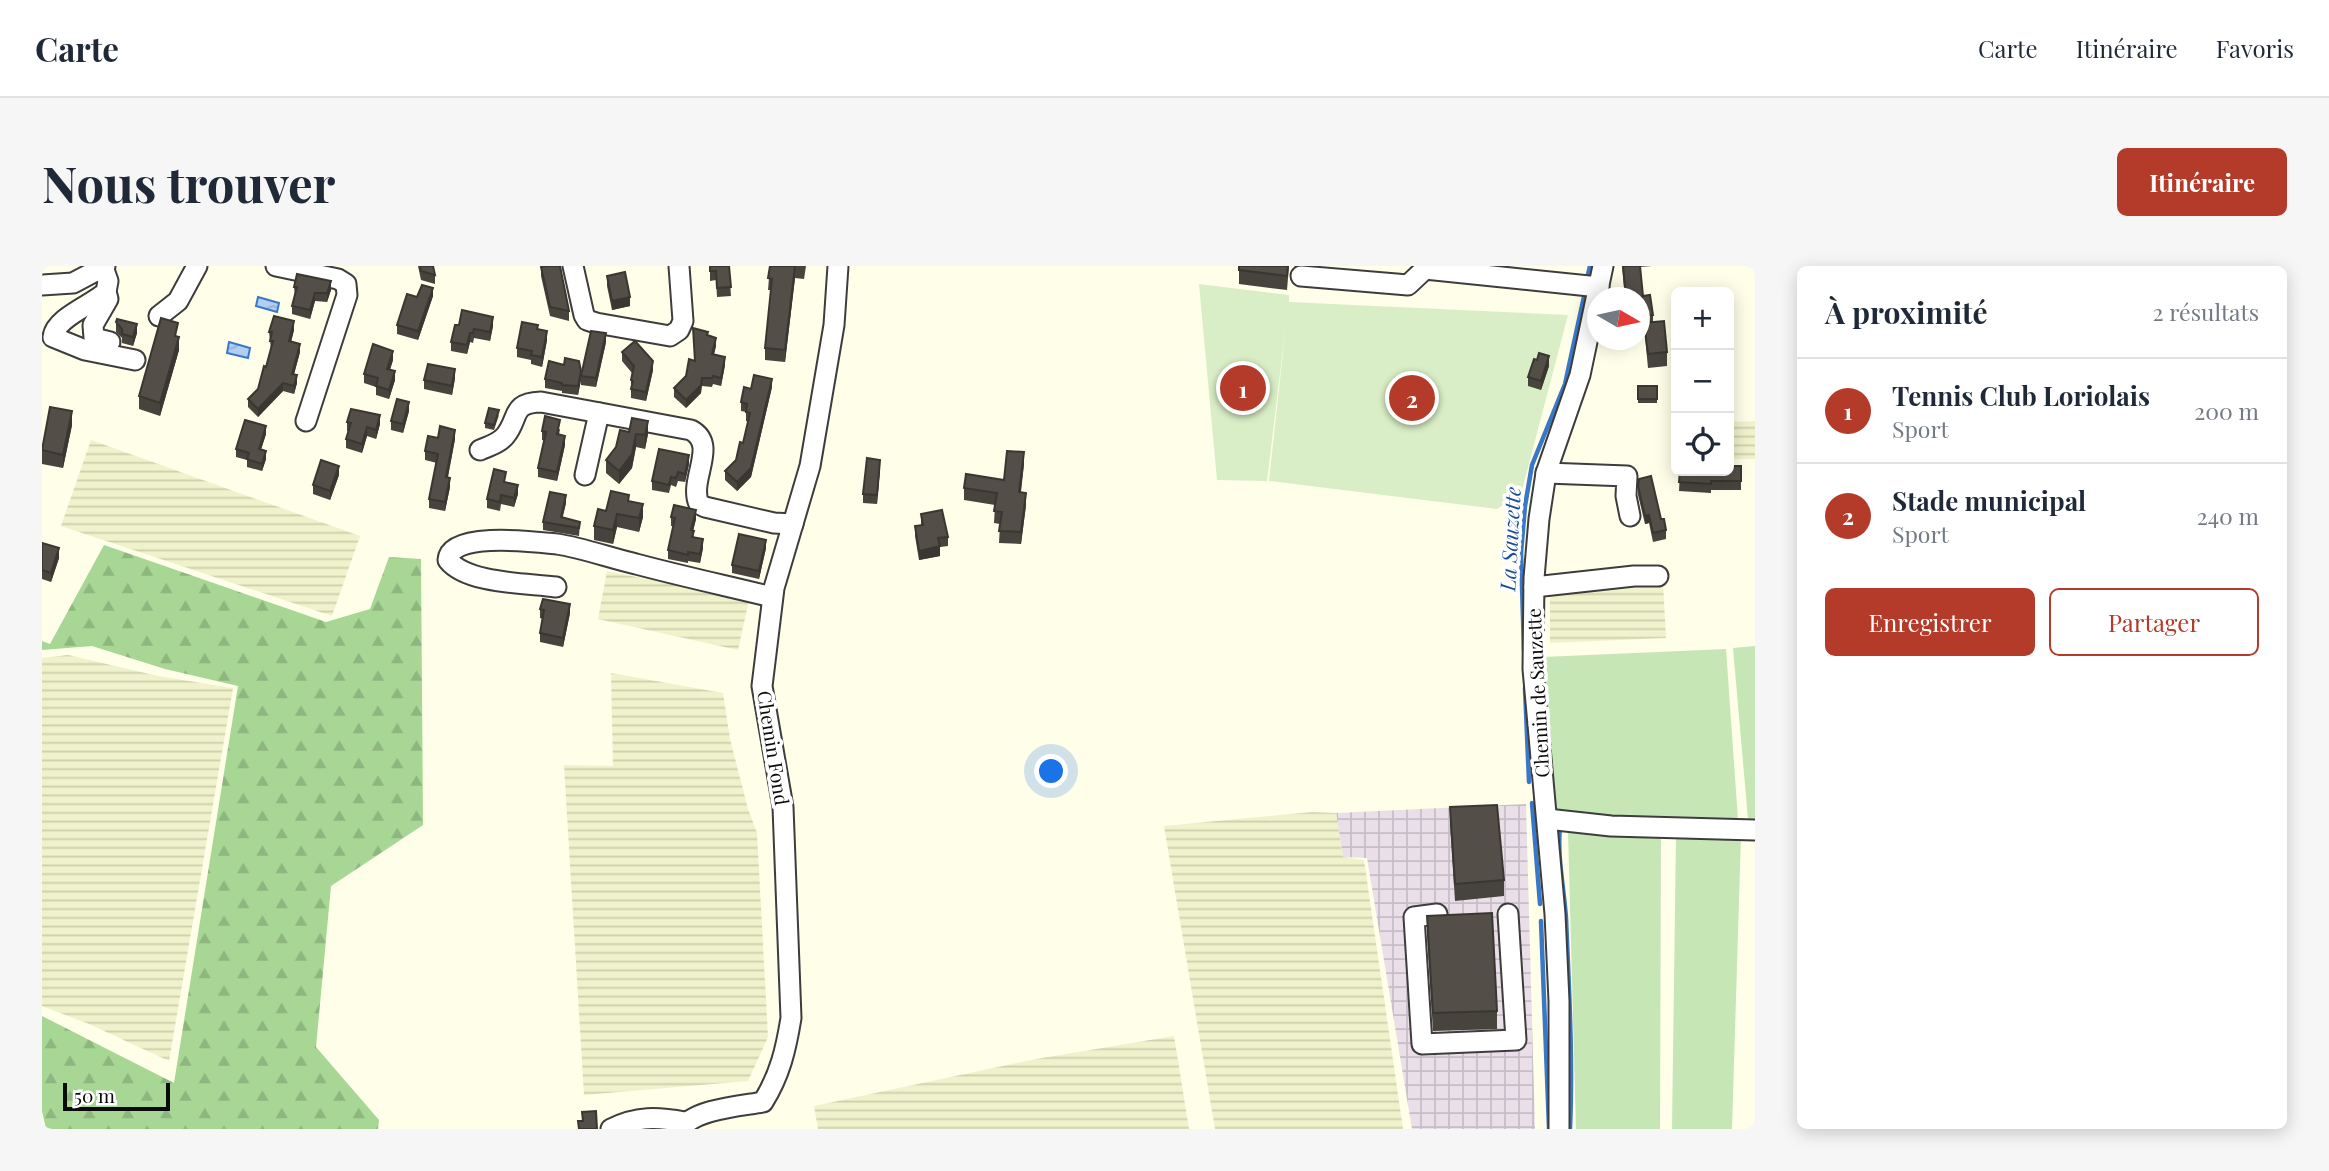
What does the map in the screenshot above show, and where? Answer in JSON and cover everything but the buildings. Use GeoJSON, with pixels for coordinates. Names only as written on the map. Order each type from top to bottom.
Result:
{"type":"FeatureCollection","features":[{"type":"Feature","properties":{"kind":"street"},"geometry":{"type":"LineString","coordinates":[[159,316],[178,301],[197,266]]}},
{"type":"Feature","properties":{"kind":"street"},"geometry":{"type":"LineString","coordinates":[[276,266],[338,279],[346,284],[347,295],[306,421]]}},
{"type":"Feature","properties":{"kind":"street"},"geometry":{"type":"LineString","coordinates":[[573,266],[587,320],[670,336],[679,330],[683,321],[680,266]]}},
{"type":"Feature","properties":{"kind":"street","name":"Chemin Fond"},"geometry":{"type":"LineString","coordinates":[[683,1126],[705,1113],[763,1102],[776,1082],[786,1051],[791,1018],[783,807],[762,686],[772,597],[812,453],[834,325],[838,266]]}},
{"type":"Feature","properties":{"kind":"street","name":"Chemin de Sauzette"},"geometry":{"type":"LineString","coordinates":[[1559,1129],[1559,1001],[1547,819],[1533,669],[1534,587],[1539,519],[1546,473],[1580,375],[1603,266]]}},
{"type":"Feature","properties":{"kind":"street"},"geometry":{"type":"LineString","coordinates":[[42,285],[60,284],[75,273],[104,267],[108,281],[108,299],[93,325],[94,338],[110,342]]}},
{"type":"Feature","properties":{"kind":"street"},"geometry":{"type":"LineString","coordinates":[[1301,276],[1408,285],[1425,269],[1598,286]]}},
{"type":"Feature","properties":{"kind":"street"},"geometry":{"type":"LineString","coordinates":[[106,292],[61,323],[54,330],[53,337],[85,350],[135,360]]}},
{"type":"Feature","properties":{"kind":"street"},"geometry":{"type":"LineString","coordinates":[[480,450],[496,443],[505,435],[519,408],[527,402],[541,402],[691,430],[698,434],[704,447],[695,488],[699,504],[705,508],[774,523],[793,524]]}},
{"type":"Feature","properties":{"kind":"street"},"geometry":{"type":"LineString","coordinates":[[584,475],[598,413]]}},
{"type":"Feature","properties":{"kind":"street"},"geometry":{"type":"LineString","coordinates":[[1546,473],[1627,477],[1626,496],[1630,516]]}},
{"type":"Feature","properties":{"kind":"street"},"geometry":{"type":"LineString","coordinates":[[556,587],[493,580],[460,570],[448,560],[448,554],[452,548],[497,540],[560,545],[772,597]]}},
{"type":"Feature","properties":{"kind":"street"},"geometry":{"type":"LineString","coordinates":[[1534,587],[1634,576],[1658,576]]}},
{"type":"Feature","properties":{"kind":"street"},"geometry":{"type":"LineString","coordinates":[[1547,819],[1611,826],[1755,830]]}},
{"type":"Feature","properties":{"kind":"street"},"geometry":{"type":"LineString","coordinates":[[1437,914],[1414,917],[1422,1044],[1516,1040],[1508,914]]}},
{"type":"Feature","properties":{"kind":"street"},"geometry":{"type":"LineString","coordinates":[[611,1129],[626,1121],[658,1118],[683,1126]]}},
{"type":"Feature","properties":{"kind":"shaded area"},"geometry":{"type":"Polygon","coordinates":[[[1526,804],[1535,1129],[1412,1129],[1367,858],[1343,857],[1336,813],[1526,804]]]}},
{"type":"Feature","properties":{"kind":"green space"},"geometry":{"type":"Polygon","coordinates":[[[1199,284],[1289,295],[1289,302],[1568,315],[1521,494],[1497,509],[1269,481],[1286,324],[1267,481],[1217,480],[1199,284]]]}},
{"type":"Feature","properties":{"kind":"green space"},"geometry":{"type":"Polygon","coordinates":[[[1755,421],[1755,459],[1734,459],[1734,422],[1755,421]]]}},
{"type":"Feature","properties":{"kind":"green space"},"geometry":{"type":"Polygon","coordinates":[[[91,440],[360,536],[332,616],[61,526],[91,440]]]}},
{"type":"Feature","properties":{"kind":"green space"},"geometry":{"type":"Polygon","coordinates":[[[104,545],[326,622],[370,609],[389,557],[421,559],[423,825],[331,886],[316,1047],[379,1120],[378,1129],[46,1129],[42,1111],[42,1016],[174,1083],[238,686],[165,669],[92,646],[42,650],[42,641],[50,644],[104,545]]]}},
{"type":"Feature","properties":{"kind":"green space"},"geometry":{"type":"Polygon","coordinates":[[[607,571],[749,600],[738,650],[598,619],[607,571]]]}},
{"type":"Feature","properties":{"kind":"green space"},"geometry":{"type":"Polygon","coordinates":[[[1663,583],[1666,638],[1550,643],[1550,594],[1663,583]]]}},
{"type":"Feature","properties":{"kind":"green space"},"geometry":{"type":"Polygon","coordinates":[[[1755,646],[1755,820],[1748,819],[1733,648],[1755,646]]]}},
{"type":"Feature","properties":{"kind":"green space"},"geometry":{"type":"Polygon","coordinates":[[[1726,649],[1738,820],[1557,813],[1543,657],[1726,649]]]}},
{"type":"Feature","properties":{"kind":"green space"},"geometry":{"type":"Polygon","coordinates":[[[68,655],[158,676],[233,688],[169,1061],[89,1024],[42,1006],[42,658],[68,655]]]}},
{"type":"Feature","properties":{"kind":"green space"},"geometry":{"type":"Polygon","coordinates":[[[611,673],[723,693],[730,739],[757,833],[768,1037],[748,1081],[584,1095],[564,765],[613,766],[611,673]]]}},
{"type":"Feature","properties":{"kind":"green space"},"geometry":{"type":"Polygon","coordinates":[[[1312,812],[1336,813],[1343,857],[1364,860],[1403,1129],[1215,1129],[1164,826],[1312,812]]]}},
{"type":"Feature","properties":{"kind":"green space"},"geometry":{"type":"Polygon","coordinates":[[[1568,831],[1661,832],[1660,1129],[1576,1129],[1568,831]]]}},
{"type":"Feature","properties":{"kind":"green space"},"geometry":{"type":"Polygon","coordinates":[[[1741,834],[1732,1129],[1672,1129],[1676,836],[1741,834]]]}},
{"type":"Feature","properties":{"kind":"green space"},"geometry":{"type":"Polygon","coordinates":[[[1174,1036],[1189,1129],[818,1129],[814,1106],[1036,1059],[1174,1036]]]}},
{"type":"Feature","properties":{"kind":"water"},"geometry":{"type":"Polygon","coordinates":[[[258,297],[279,303],[277,312],[256,306],[258,297]]]}},
{"type":"Feature","properties":{"kind":"water"},"geometry":{"type":"Polygon","coordinates":[[[229,342],[250,348],[248,358],[227,353],[229,342]]]}},
{"type":"Feature","properties":{"kind":"waterway","name":"La Sauzette"},"geometry":{"type":"LineString","coordinates":[[1587,279],[1590,266]]}},
{"type":"Feature","properties":{"kind":"waterway","name":"La Sauzette"},"geometry":{"type":"LineString","coordinates":[[1524,651],[1521,553],[1525,506],[1532,465],[1565,384],[1585,292]]}},
{"type":"Feature","properties":{"kind":"waterway","name":"La Sauzette"},"geometry":{"type":"LineString","coordinates":[[1525,688],[1529,782]]}},
{"type":"Feature","properties":{"kind":"waterway","name":"La Sauzette"},"geometry":{"type":"LineString","coordinates":[[1532,803],[1540,904]]}},
{"type":"Feature","properties":{"kind":"waterway"},"geometry":{"type":"LineString","coordinates":[[1560,827],[1559,850],[1566,918],[1570,1024],[1570,1129]]}},
{"type":"Feature","properties":{"kind":"waterway","name":"La Sauzette"},"geometry":{"type":"LineString","coordinates":[[1541,921],[1549,1128]]}},
{"type":"Feature","properties":{"kind":"place","name":"Tennis Club Loriolais"},"geometry":{"type":"Point","coordinates":[1243,388]}},
{"type":"Feature","properties":{"kind":"place","name":"Stade municipal"},"geometry":{"type":"Point","coordinates":[1412,398]}}]}
